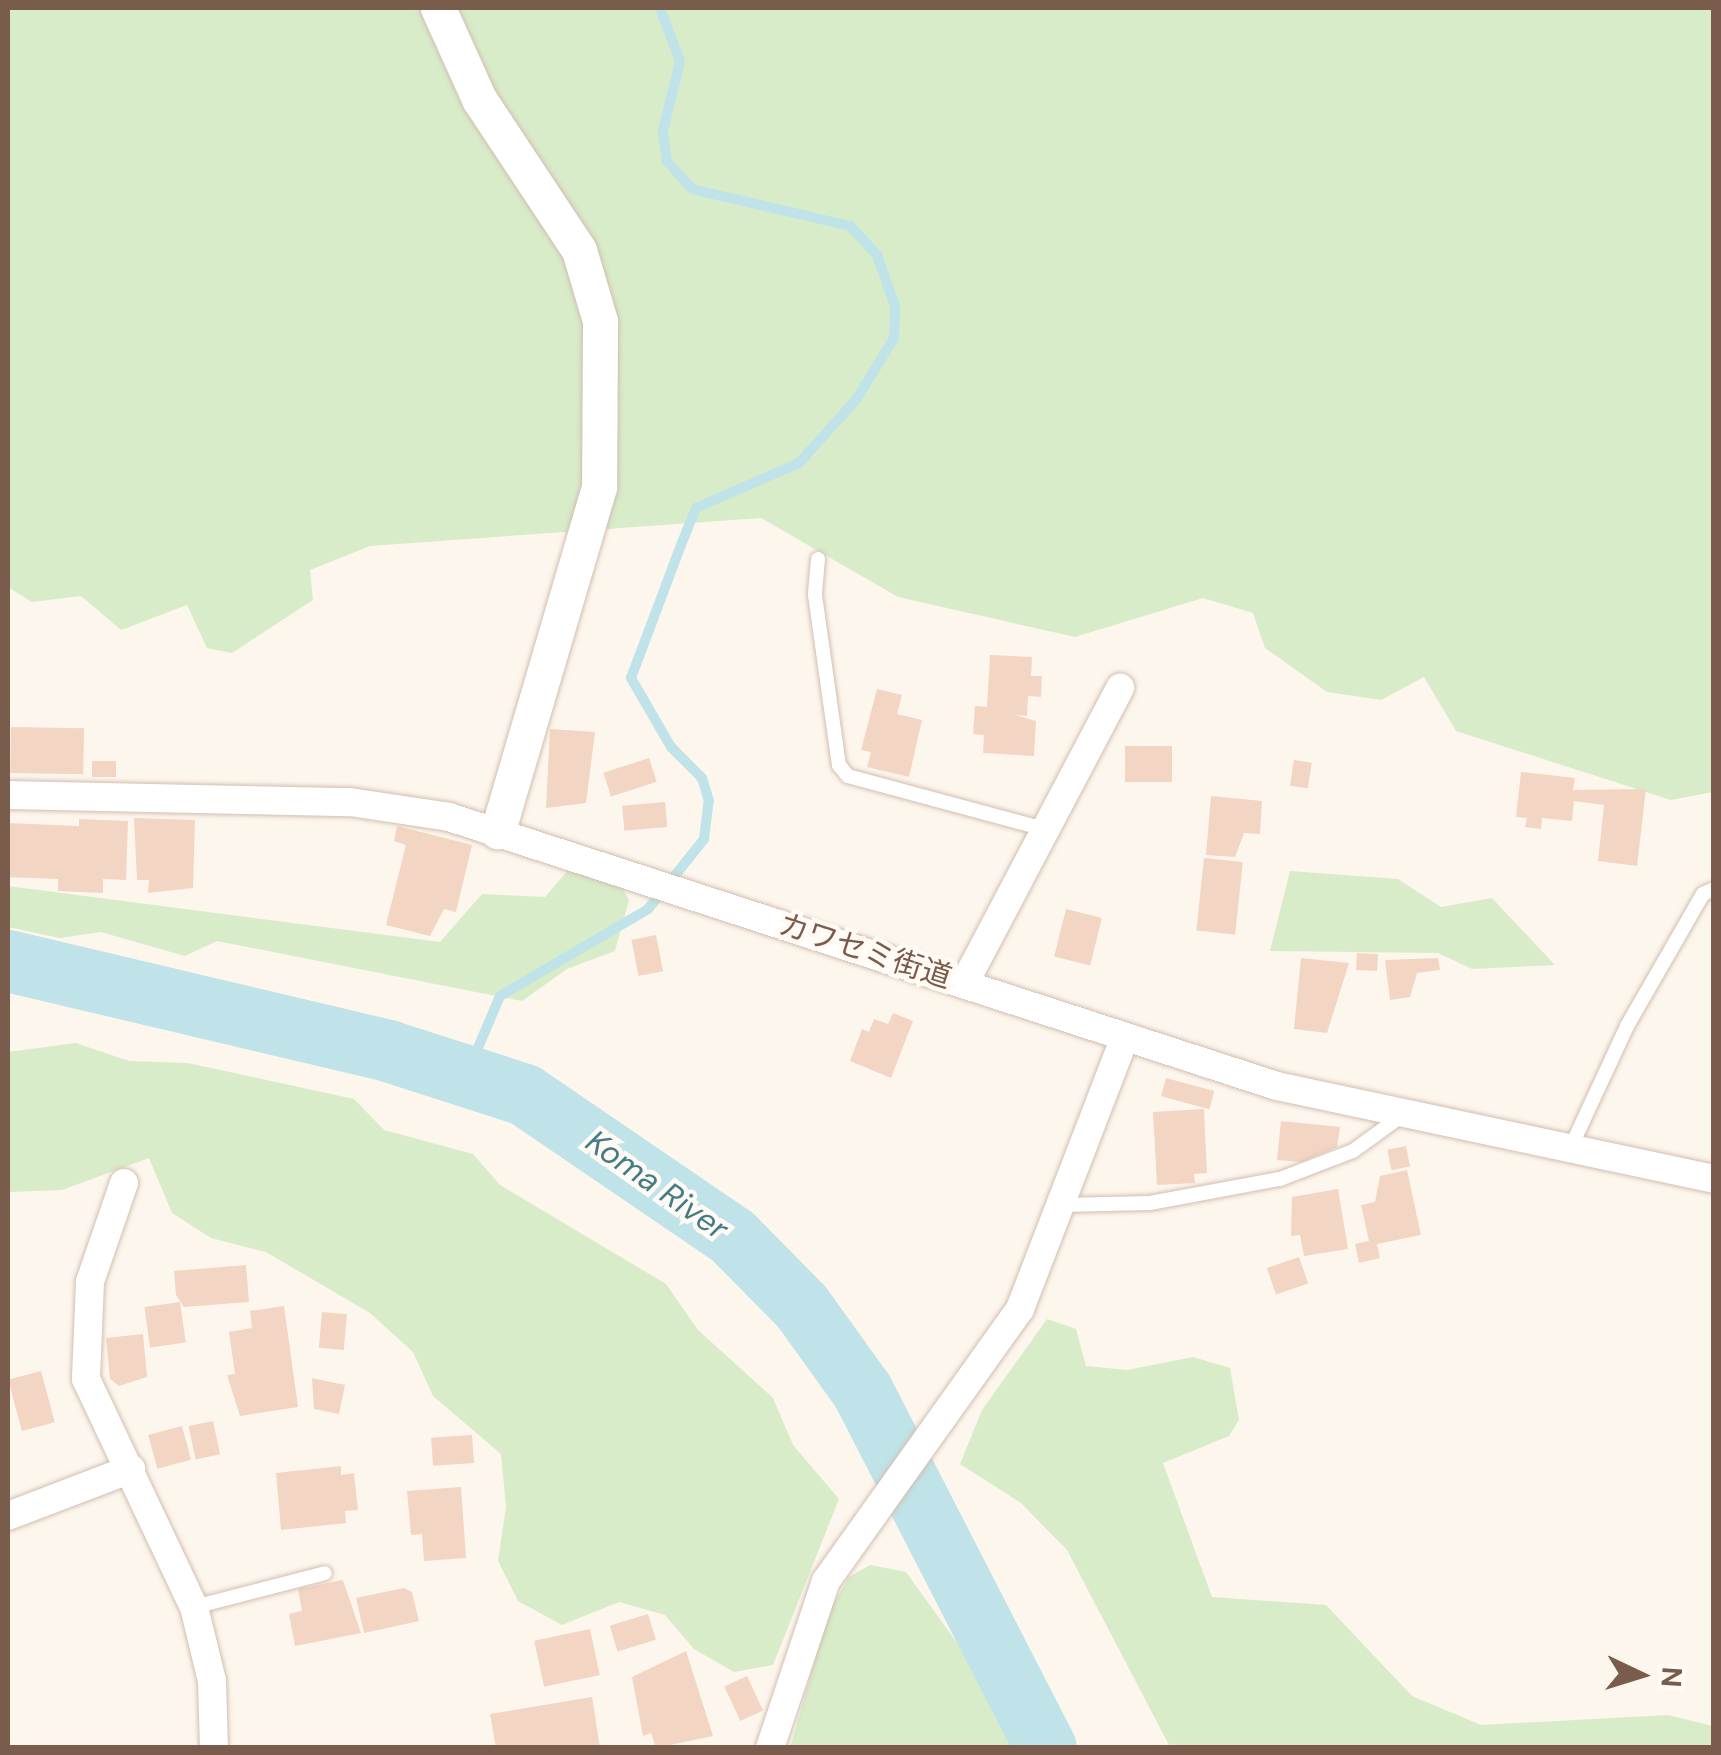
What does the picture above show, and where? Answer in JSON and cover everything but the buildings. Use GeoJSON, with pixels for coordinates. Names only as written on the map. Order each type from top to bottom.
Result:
{"type":"FeatureCollection","features":[{"type":"Feature","properties":{"kind":"street"},"geometry":{"type":"LineString","coordinates":[[438,8],[479,99],[579,250],[600,321],[599,487],[498,831]]}},
{"type":"Feature","properties":{"kind":"street"},"geometry":{"type":"LineString","coordinates":[[964,984],[1120,688]]}},
{"type":"Feature","properties":{"kind":"street","name":"カワセミ街道"},"geometry":{"type":"LineString","coordinates":[[8,795],[350,802],[498,831],[1124,1040],[1404,1114],[1714,1179]]}},
{"type":"Feature","properties":{"kind":"street"},"geometry":{"type":"LineString","coordinates":[[770,1748],[826,1581],[989,1360],[1020,1309],[1124,1040]]}},
{"type":"Feature","properties":{"kind":"street"},"geometry":{"type":"LineString","coordinates":[[124,1182],[93,1270],[86,1380],[194,1607],[212,1681],[214,1748]]}},
{"type":"Feature","properties":{"kind":"street"},"geometry":{"type":"LineString","coordinates":[[8,1516],[131,1470]]}},
{"type":"Feature","properties":{"kind":"lane"},"geometry":{"type":"LineString","coordinates":[[818,560],[815,594],[839,765],[848,776],[1045,829]]}},
{"type":"Feature","properties":{"kind":"lane"},"geometry":{"type":"LineString","coordinates":[[1570,1150],[1627,1026],[1703,894],[1714,890]]}},
{"type":"Feature","properties":{"kind":"lane"},"geometry":{"type":"LineString","coordinates":[[1062,1205],[1150,1203],[1280,1179],[1352,1151],[1404,1114]]}},
{"type":"Feature","properties":{"kind":"lane"},"geometry":{"type":"LineString","coordinates":[[194,1607],[324,1573]]}},
{"type":"Feature","properties":{"kind":"green space"},"geometry":{"type":"Polygon","coordinates":[[[8,8],[1713,8],[1713,792],[1671,800],[1456,731],[1424,677],[1381,700],[1327,692],[1265,648],[1253,613],[1203,598],[1075,637],[898,597],[761,518],[370,546],[310,570],[313,600],[232,653],[207,648],[187,605],[121,630],[81,596],[32,602],[8,587],[8,8]]]}},
{"type":"Feature","properties":{"kind":"green space"},"geometry":{"type":"Polygon","coordinates":[[[570,868],[623,889],[629,900],[615,951],[567,969],[522,1001],[217,941],[185,956],[101,932],[60,938],[8,927],[8,886],[440,942],[482,894],[545,897],[570,868]]]}},
{"type":"Feature","properties":{"kind":"green space"},"geometry":{"type":"Polygon","coordinates":[[[1290,871],[1398,879],[1441,907],[1492,898],[1555,965],[1472,969],[1438,953],[1270,951],[1290,871]]]}},
{"type":"Feature","properties":{"kind":"green space"},"geometry":{"type":"Polygon","coordinates":[[[76,1043],[129,1061],[188,1063],[354,1099],[384,1130],[473,1154],[500,1185],[666,1284],[698,1330],[773,1398],[793,1445],[839,1499],[773,1665],[734,1672],[694,1649],[665,1615],[619,1602],[562,1625],[518,1601],[498,1561],[506,1507],[501,1454],[433,1396],[413,1352],[370,1313],[266,1252],[211,1238],[172,1213],[149,1158],[62,1190],[8,1192],[8,1052],[76,1043]]]}},
{"type":"Feature","properties":{"kind":"green space"},"geometry":{"type":"Polygon","coordinates":[[[1047,1319],[1076,1329],[1086,1366],[1127,1370],[1193,1357],[1230,1368],[1239,1420],[1229,1436],[1163,1463],[1212,1597],[1326,1605],[1412,1696],[1481,1725],[1668,1715],[1713,1726],[1713,1747],[1170,1747],[1067,1550],[1021,1503],[960,1464],[982,1410],[1047,1319]]]}},
{"type":"Feature","properties":{"kind":"green space"},"geometry":{"type":"Polygon","coordinates":[[[870,1565],[906,1572],[1004,1708],[1021,1747],[790,1748],[829,1611],[849,1577],[870,1565]]]}},
{"type":"Feature","properties":{"kind":"waterway"},"geometry":{"type":"LineString","coordinates":[[466,1076],[500,996],[648,909],[704,839],[709,801],[702,778],[671,747],[631,678],[681,545],[696,508],[799,463],[856,400],[894,338],[895,306],[877,255],[850,226],[692,189],[667,161],[663,131],[680,61],[660,8]]}},
{"type":"Feature","properties":{"kind":"waterway","name":"Koma River"},"geometry":{"type":"LineString","coordinates":[[8,961],[388,1051],[525,1095],[733,1237],[802,1307],[863,1392],[1046,1748]]}}]}
